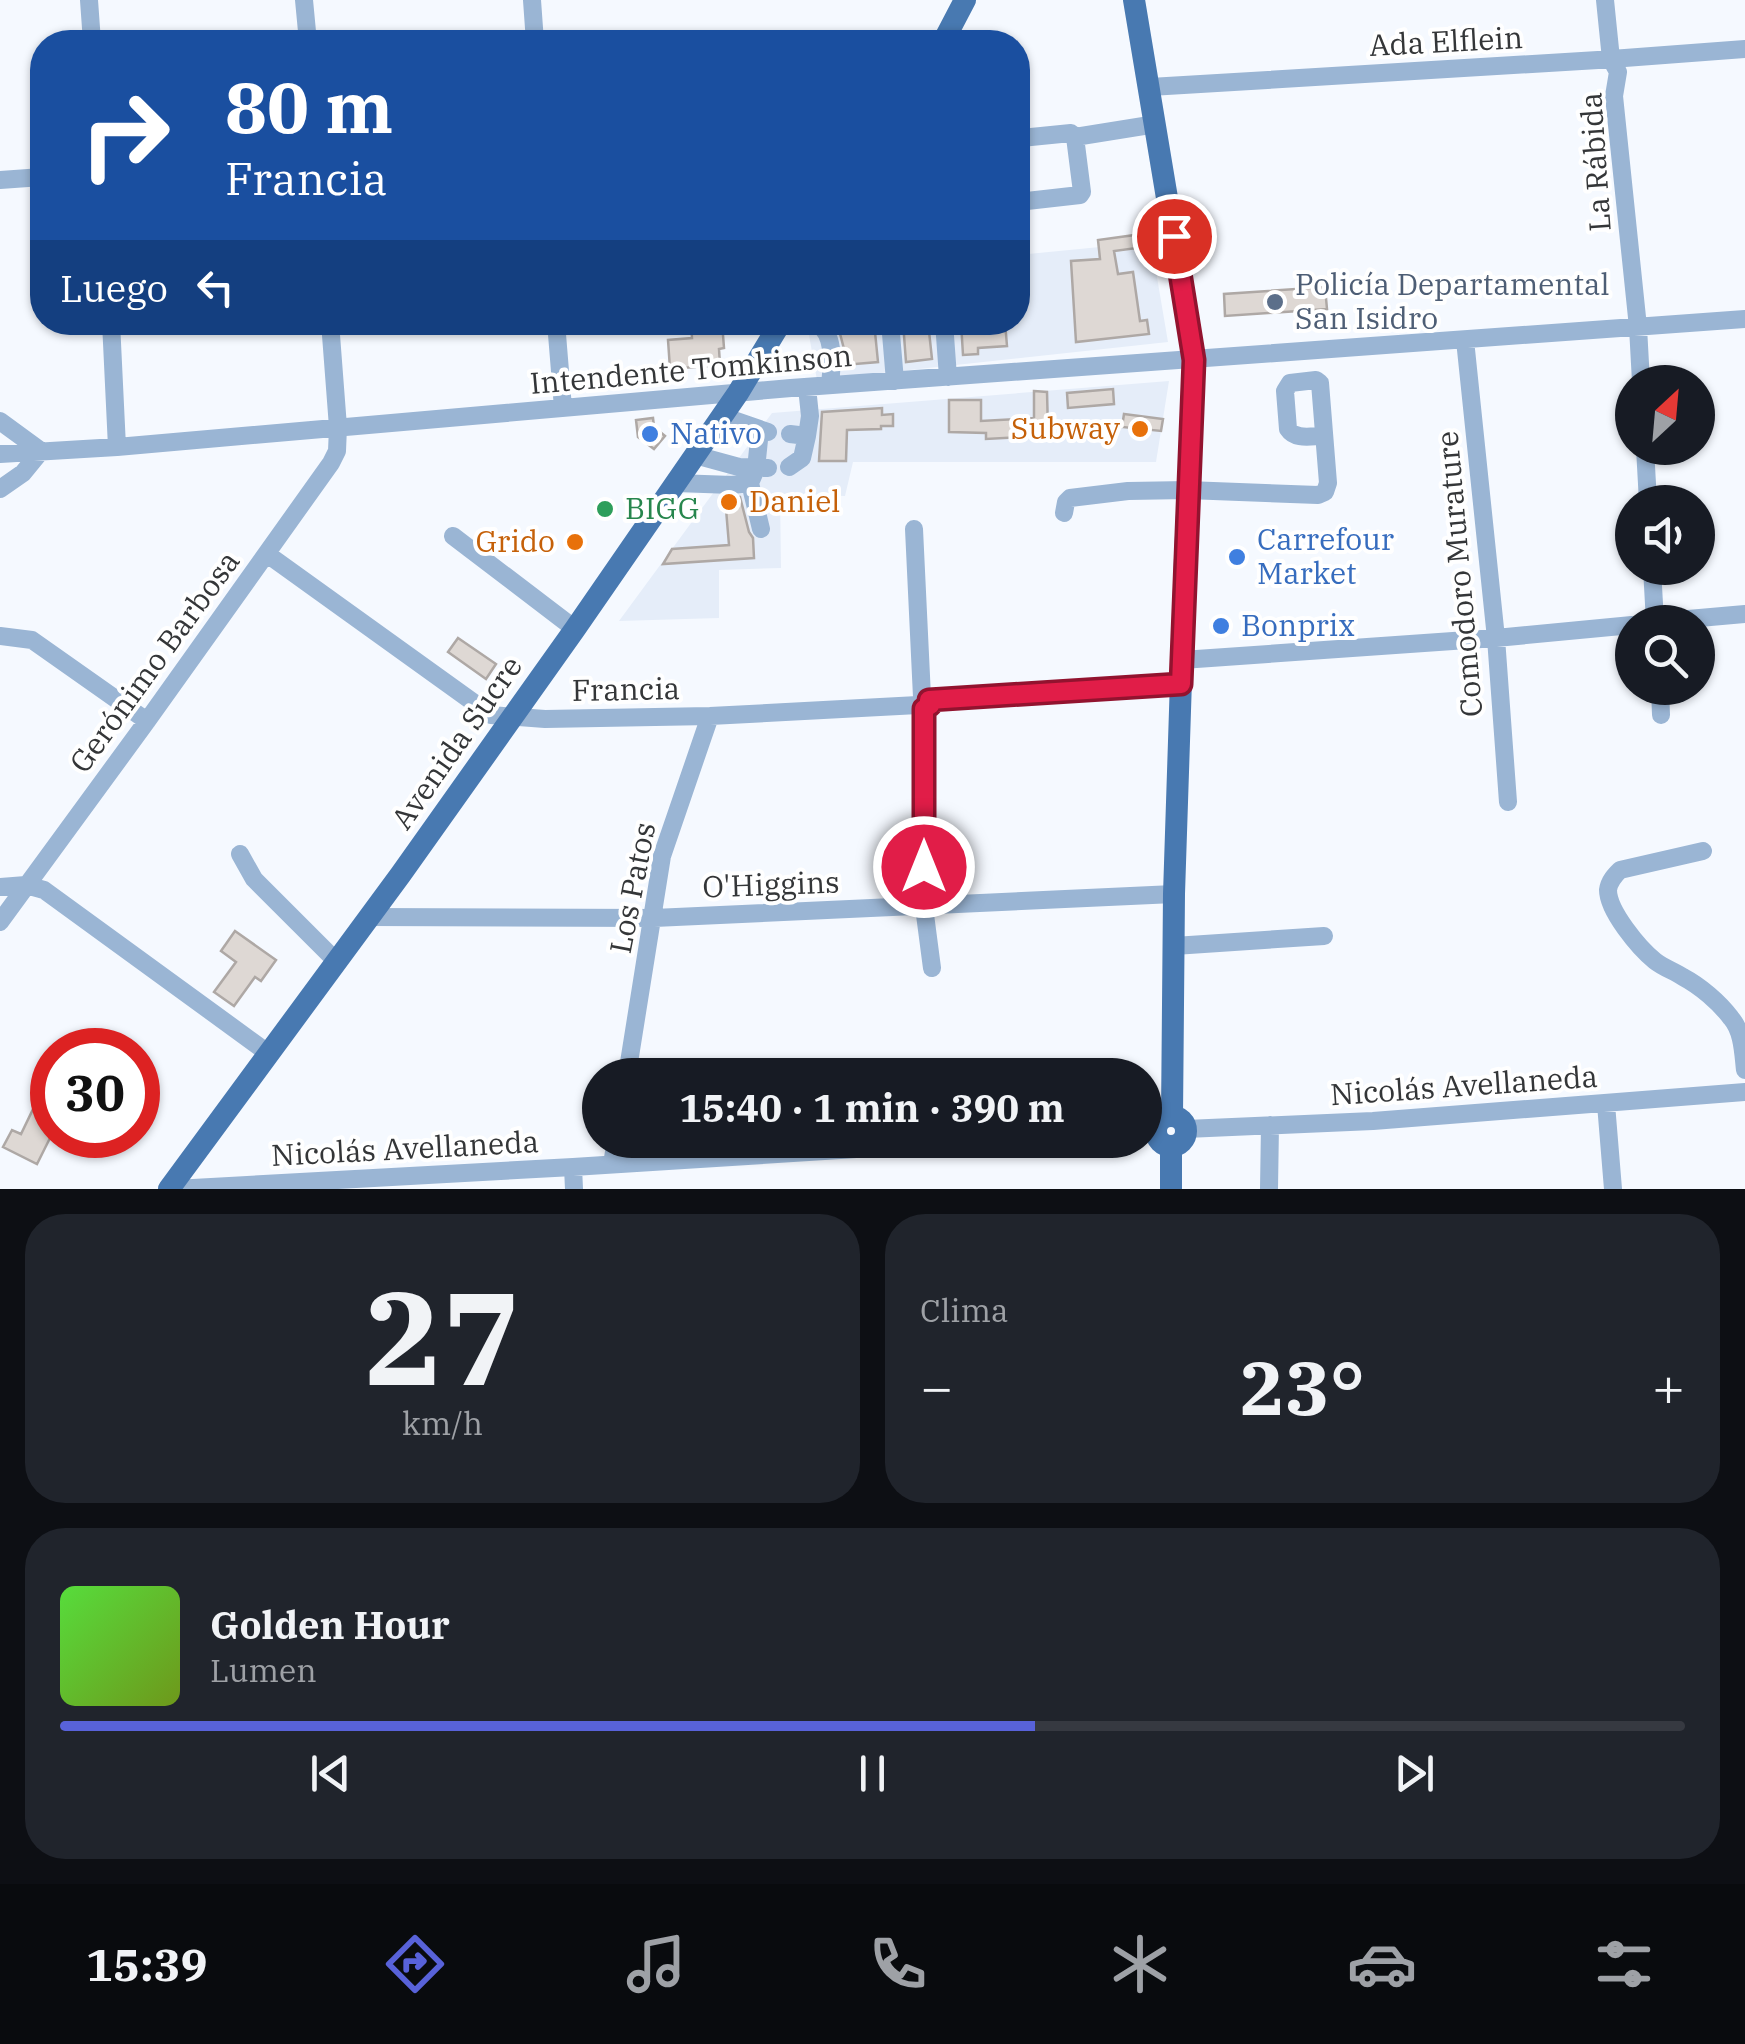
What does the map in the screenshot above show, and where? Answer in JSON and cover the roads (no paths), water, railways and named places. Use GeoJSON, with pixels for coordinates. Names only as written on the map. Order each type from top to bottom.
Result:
{"type":"FeatureCollection","features":[{"type":"Feature","properties":{"kind":"main road"},"geometry":{"type":"LineString","coordinates":[[949,30],[965,0]]}},
{"type":"Feature","properties":{"kind":"main road"},"geometry":{"type":"LineString","coordinates":[[1134,0],[1194,360],[1166,1130],[1171,1189]]}},
{"type":"Feature","properties":{"kind":"main road","name":"Avenida Sucre"},"geometry":{"type":"LineString","coordinates":[[172,1189],[575,629],[774,335]]}},
{"type":"Feature","properties":{"kind":"street"},"geometry":{"type":"LineString","coordinates":[[89,0],[91,30]]}},
{"type":"Feature","properties":{"kind":"street"},"geometry":{"type":"LineString","coordinates":[[304,0],[307,30]]}},
{"type":"Feature","properties":{"kind":"street"},"geometry":{"type":"LineString","coordinates":[[532,0],[535,30]]}},
{"type":"Feature","properties":{"kind":"street","name":"La Rábida"},"geometry":{"type":"LineString","coordinates":[[1605,0],[1611,59],[1618,72],[1614,96],[1641,365]]}},
{"type":"Feature","properties":{"kind":"street","name":"Ada Elflein"},"geometry":{"type":"LineString","coordinates":[[1150,87],[1745,49]]}},
{"type":"Feature","properties":{"kind":"street"},"geometry":{"type":"LineString","coordinates":[[1075,137],[1156,124]]}},
{"type":"Feature","properties":{"kind":"street"},"geometry":{"type":"LineString","coordinates":[[1030,137],[1071,133],[1075,137],[1082,192],[1080,196],[1030,201]]}},
{"type":"Feature","properties":{"kind":"street"},"geometry":{"type":"LineString","coordinates":[[0,180],[30,177]]}},
{"type":"Feature","properties":{"kind":"street","name":"Intendente Tomkinson"},"geometry":{"type":"LineString","coordinates":[[0,454],[807,386],[1745,319]]}},
{"type":"Feature","properties":{"kind":"street"},"geometry":{"type":"LineString","coordinates":[[112,335],[117,447]]}},
{"type":"Feature","properties":{"kind":"street"},"geometry":{"type":"LineString","coordinates":[[331,335],[338,427]]}},
{"type":"Feature","properties":{"kind":"street"},"geometry":{"type":"LineString","coordinates":[[557,335],[562,408]]}},
{"type":"Feature","properties":{"kind":"street"},"geometry":{"type":"LineString","coordinates":[[829,335],[830,385]]}},
{"type":"Feature","properties":{"kind":"street"},"geometry":{"type":"LineString","coordinates":[[891,335],[895,381]]}},
{"type":"Feature","properties":{"kind":"street"},"geometry":{"type":"LineString","coordinates":[[945,335],[948,377]]}},
{"type":"Feature","properties":{"kind":"street","name":"Comodoro Murature"},"geometry":{"type":"LineString","coordinates":[[1465,340],[1496,638],[1508,802]]}},
{"type":"Feature","properties":{"kind":"street"},"geometry":{"type":"LineString","coordinates":[[1064,513],[1070,498],[1128,491],[1318,495],[1325,492],[1328,482],[1320,383],[1290,383],[1288,429],[1296,436],[1323,436]]}},
{"type":"Feature","properties":{"kind":"street"},"geometry":{"type":"LineString","coordinates":[[789,467],[802,458],[798,435],[810,416],[807,386]]}},
{"type":"Feature","properties":{"kind":"street"},"geometry":{"type":"LineString","coordinates":[[722,416],[764,431],[758,473],[760,529]]}},
{"type":"Feature","properties":{"kind":"street"},"geometry":{"type":"LineString","coordinates":[[0,422],[40,452],[23,473],[0,489]]}},
{"type":"Feature","properties":{"kind":"street","name":"Gerónimo Barbosa"},"geometry":{"type":"LineString","coordinates":[[0,922],[331,463],[337,451],[338,427]]}},
{"type":"Feature","properties":{"kind":"street"},"geometry":{"type":"LineString","coordinates":[[695,455],[758,473]]}},
{"type":"Feature","properties":{"kind":"street"},"geometry":{"type":"LineString","coordinates":[[676,482],[732,485],[758,473]]}},
{"type":"Feature","properties":{"kind":"street"},"geometry":{"type":"LineString","coordinates":[[914,529],[924,703],[924,907],[932,968]]}},
{"type":"Feature","properties":{"kind":"street"},"geometry":{"type":"LineString","coordinates":[[453,536],[575,629]]}},
{"type":"Feature","properties":{"kind":"street","name":"Francia"},"geometry":{"type":"LineString","coordinates":[[268,554],[491,715],[512,718],[710,716],[924,703],[1615,626]]}},
{"type":"Feature","properties":{"kind":"street"},"geometry":{"type":"LineString","coordinates":[[1715,617],[1745,614]]}},
{"type":"Feature","properties":{"kind":"street"},"geometry":{"type":"LineString","coordinates":[[0,636],[32,640],[147,720]]}},
{"type":"Feature","properties":{"kind":"street"},"geometry":{"type":"LineString","coordinates":[[1661,705],[1662,714]]}},
{"type":"Feature","properties":{"kind":"street","name":"Los Patos"},"geometry":{"type":"LineString","coordinates":[[631,1058],[662,856],[710,716]]}},
{"type":"Feature","properties":{"kind":"street"},"geometry":{"type":"LineString","coordinates":[[1703,851],[1620,870],[1611,880],[1608,892],[1626,932],[1654,960],[1721,1005],[1735,1022],[1745,1070]]}},
{"type":"Feature","properties":{"kind":"street"},"geometry":{"type":"LineString","coordinates":[[240,854],[254,879],[336,961]]}},
{"type":"Feature","properties":{"kind":"street"},"geometry":{"type":"LineString","coordinates":[[0,887],[44,890],[268,1053]]}},
{"type":"Feature","properties":{"kind":"street","name":"O'Higgins"},"geometry":{"type":"LineString","coordinates":[[369,916],[654,918],[1174,894]]}},
{"type":"Feature","properties":{"kind":"street"},"geometry":{"type":"LineString","coordinates":[[1174,946],[1324,936]]}},
{"type":"Feature","properties":{"kind":"street","name":"Nicolás Avellaneda"},"geometry":{"type":"LineString","coordinates":[[1166,1130],[1373,1121],[1745,1092]]}},
{"type":"Feature","properties":{"kind":"street"},"geometry":{"type":"LineString","coordinates":[[1606,1104],[1613,1189]]}},
{"type":"Feature","properties":{"kind":"street"},"geometry":{"type":"LineString","coordinates":[[1268,1189],[1270,1125]]}},
{"type":"Feature","properties":{"kind":"street"},"geometry":{"type":"LineString","coordinates":[[612,1164],[613,1158]]}},
{"type":"Feature","properties":{"kind":"street","name":"Nicolás Avellaneda"},"geometry":{"type":"LineString","coordinates":[[172,1189],[708,1158]]}},
{"type":"Feature","properties":{"kind":"street"},"geometry":{"type":"LineString","coordinates":[[573,1168],[574,1189]]}},
{"type":"Feature","properties":{"kind":"place","name":"Policía Departamental San Isidro"},"geometry":{"type":"Point","coordinates":[1275,302]}},
{"type":"Feature","properties":{"kind":"place","name":"Subway"},"geometry":{"type":"Point","coordinates":[1140,429]}},
{"type":"Feature","properties":{"kind":"place","name":"Nativo"},"geometry":{"type":"Point","coordinates":[650,434]}},
{"type":"Feature","properties":{"kind":"place","name":"Daniel"},"geometry":{"type":"Point","coordinates":[729,502]}},
{"type":"Feature","properties":{"kind":"place","name":"BIGG"},"geometry":{"type":"Point","coordinates":[605,509]}},
{"type":"Feature","properties":{"kind":"place","name":"Grido"},"geometry":{"type":"Point","coordinates":[575,542]}},
{"type":"Feature","properties":{"kind":"place","name":"Carrefour Market"},"geometry":{"type":"Point","coordinates":[1237,557]}},
{"type":"Feature","properties":{"kind":"place","name":"Bonprix"},"geometry":{"type":"Point","coordinates":[1221,626]}}]}
